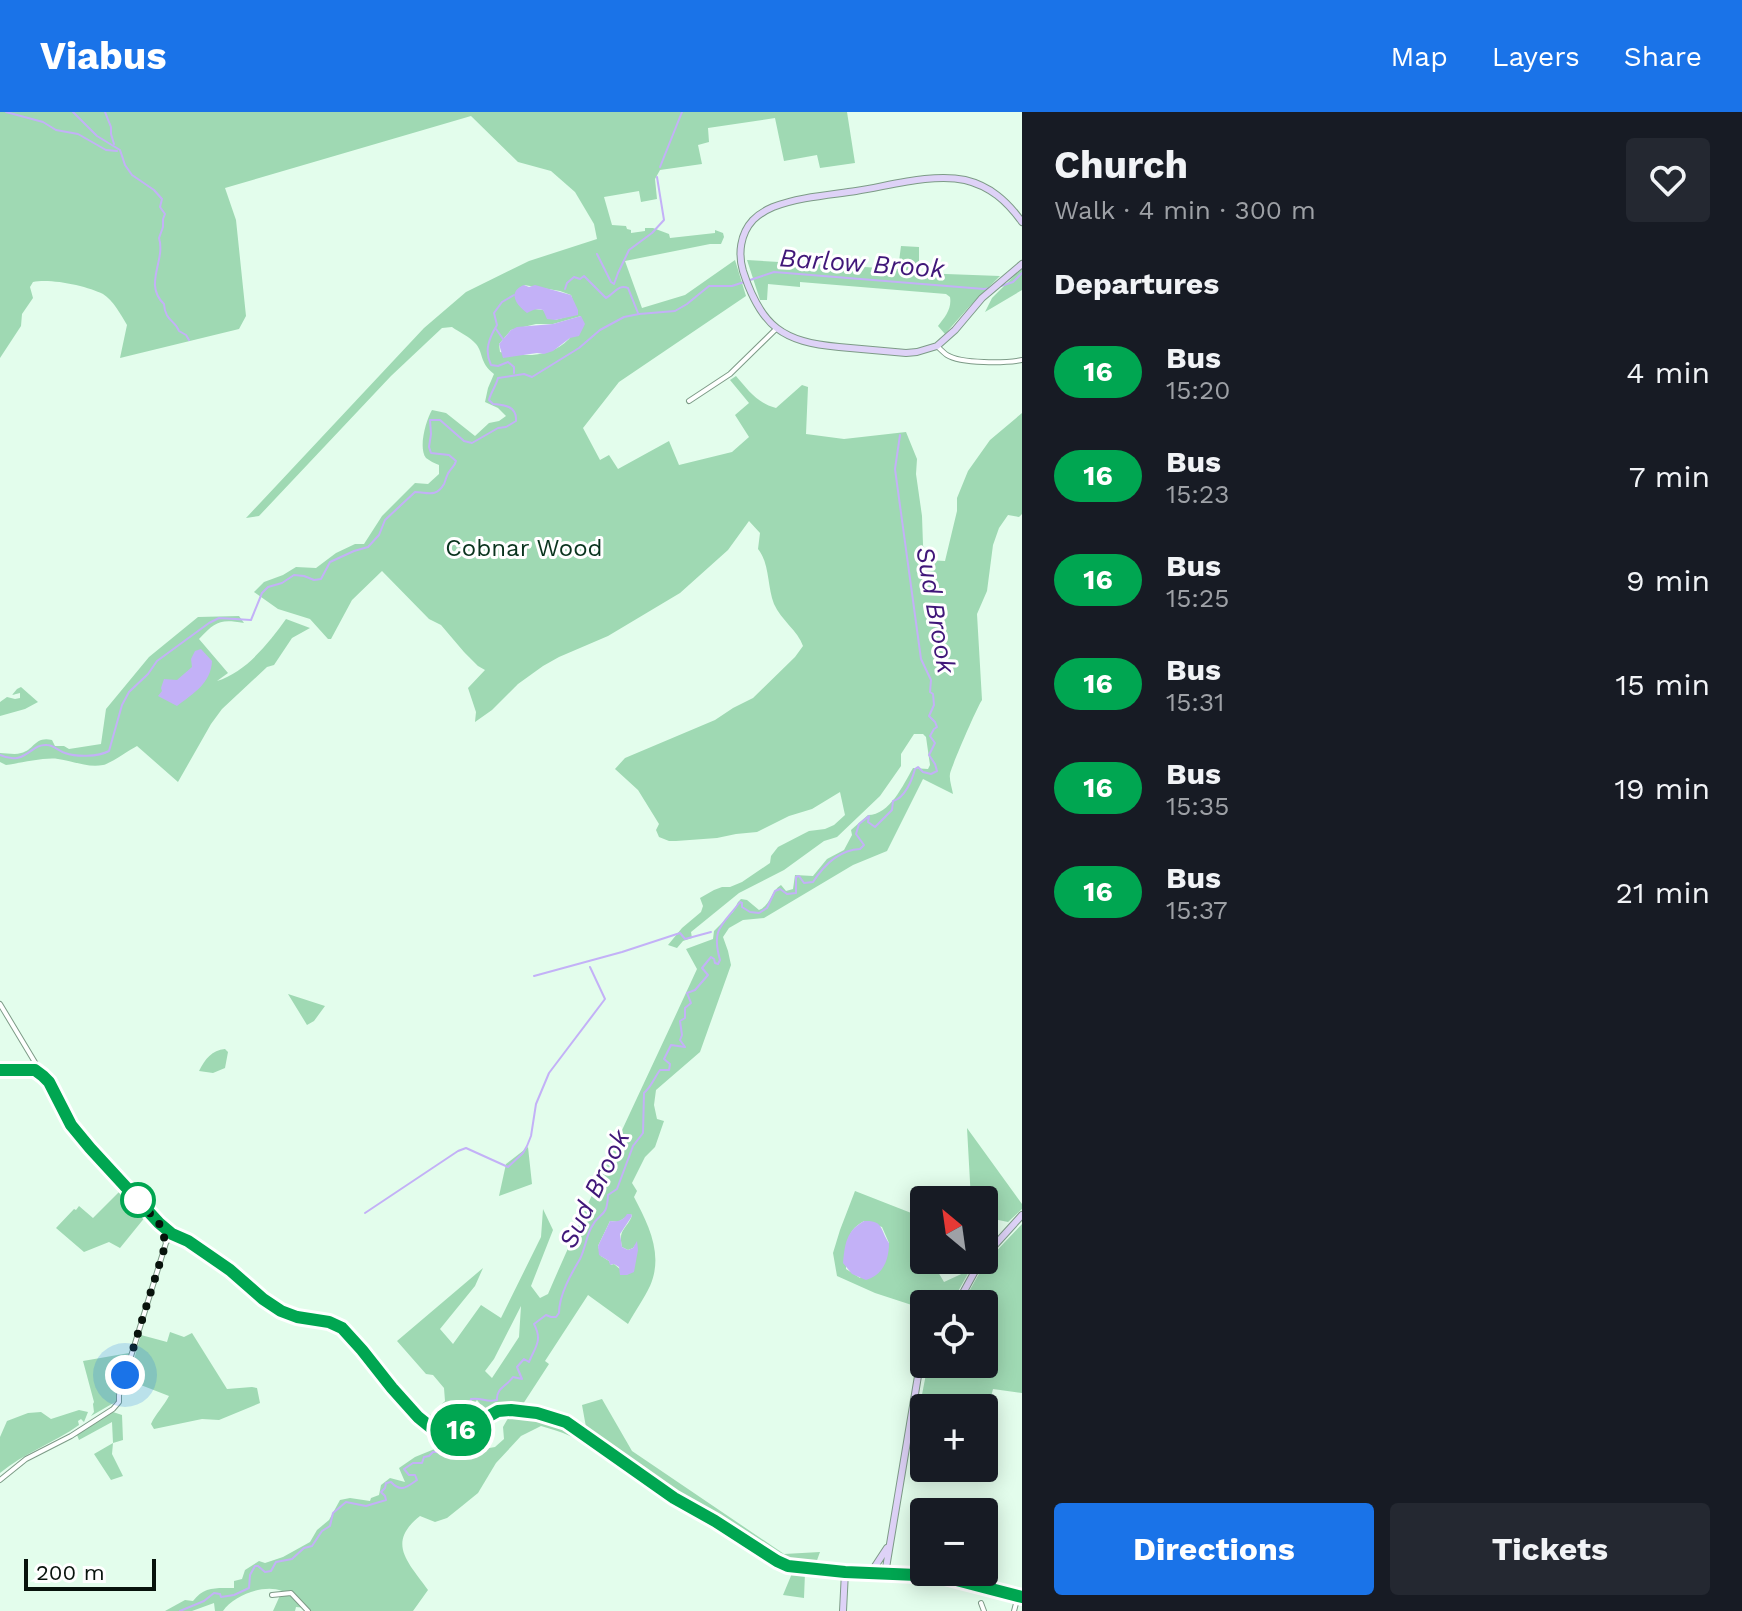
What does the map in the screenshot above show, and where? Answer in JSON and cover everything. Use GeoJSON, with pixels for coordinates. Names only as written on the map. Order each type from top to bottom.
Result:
{"type":"FeatureCollection","features":[{"type":"Feature","properties":{"kind":"main road"},"geometry":{"type":"LineString","coordinates":[[1022,222],[1004,200],[976,183],[929,180],[771,208],[746,229],[740,254],[750,291],[758,306],[777,328],[797,340],[816,345],[906,353],[937,346],[988,293],[1022,264]]}},
{"type":"Feature","properties":{"kind":"main road"},"geometry":{"type":"LineString","coordinates":[[0,1070],[35,1070],[49,1082],[71,1125],[159,1223],[230,1270],[281,1311],[342,1328],[411,1410],[434,1430],[447,1433],[466,1429],[498,1411],[537,1413],[566,1422],[674,1498],[788,1566],[870,1574],[941,1576],[1020,1597]]}},
{"type":"Feature","properties":{"kind":"main road"},"geometry":{"type":"LineString","coordinates":[[998,1241],[1022,1215]]}},
{"type":"Feature","properties":{"kind":"main road"},"geometry":{"type":"LineString","coordinates":[[885,1574],[918,1378]]}},
{"type":"Feature","properties":{"kind":"main road"},"geometry":{"type":"LineString","coordinates":[[870,1574],[889,1545]]}},
{"type":"Feature","properties":{"kind":"main road"},"geometry":{"type":"LineString","coordinates":[[843,1611],[845,1572]]}},
{"type":"Feature","properties":{"kind":"street"},"geometry":{"type":"LineString","coordinates":[[689,401],[730,374],[777,328]]}},
{"type":"Feature","properties":{"kind":"street"},"geometry":{"type":"LineString","coordinates":[[937,346],[945,354],[959,359],[1006,363],[1022,360]]}},
{"type":"Feature","properties":{"kind":"street"},"geometry":{"type":"LineString","coordinates":[[0,1004],[36,1064],[35,1070]]}},
{"type":"Feature","properties":{"kind":"street"},"geometry":{"type":"LineString","coordinates":[[159,1223],[166,1243]]}},
{"type":"Feature","properties":{"kind":"street"},"geometry":{"type":"LineString","coordinates":[[0,1480],[26,1459],[71,1436],[119,1402],[166,1243],[172,1234]]}},
{"type":"Feature","properties":{"kind":"street"},"geometry":{"type":"LineString","coordinates":[[272,1595],[291,1593],[308,1611]]}},
{"type":"Feature","properties":{"kind":"street"},"geometry":{"type":"LineString","coordinates":[[1014,1611],[1020,1597]]}},
{"type":"Feature","properties":{"kind":"street"},"geometry":{"type":"LineString","coordinates":[[981,1603],[983,1611]]}},
{"type":"Feature","properties":{"kind":"green space","name":"Cobnar Wood"},"geometry":{"type":"Polygon","coordinates":[[[0,112],[847,112],[855,163],[820,168],[817,155],[784,161],[775,118],[708,128],[709,142],[698,145],[702,164],[660,170],[655,179],[657,199],[641,202],[639,191],[604,197],[612,225],[626,226],[631,233],[653,228],[669,234],[670,238],[715,233],[715,230],[723,233],[721,244],[625,261],[642,308],[685,295],[735,260],[746,296],[619,382],[583,428],[600,460],[609,455],[618,469],[669,441],[679,465],[732,452],[749,437],[735,415],[749,403],[730,380],[736,376],[758,399],[776,408],[802,385],[808,387],[806,434],[844,439],[906,432],[917,459],[926,560],[945,561],[957,511],[957,498],[968,471],[990,440],[1022,413],[1022,514],[1019,517],[1008,515],[993,545],[987,591],[977,614],[982,700],[951,769],[953,794],[923,779],[887,851],[853,865],[764,918],[743,920],[729,928],[723,937],[731,965],[700,1052],[656,1090],[654,1105],[657,1119],[664,1121],[655,1147],[645,1157],[632,1183],[637,1191],[634,1197],[655,1251],[650,1286],[628,1324],[588,1295],[545,1361],[549,1364],[523,1404],[485,1410],[477,1400],[464,1415],[467,1426],[446,1426],[426,1419],[445,1401],[444,1388],[433,1375],[426,1374],[397,1341],[483,1268],[475,1286],[440,1329],[453,1344],[481,1305],[501,1318],[541,1237],[543,1209],[553,1230],[531,1286],[540,1298],[548,1294],[697,969],[686,949],[713,939],[714,931],[741,899],[759,910],[781,885],[786,891],[793,889],[795,875],[813,876],[827,859],[844,850],[852,835],[851,830],[868,815],[876,814],[889,805],[913,768],[928,769],[926,737],[914,734],[901,754],[901,766],[880,796],[837,837],[824,841],[784,870],[739,893],[691,932],[692,938],[683,941],[677,948],[668,945],[701,912],[703,906],[700,898],[714,890],[742,882],[770,863],[778,847],[809,831],[834,825],[845,815],[840,792],[812,809],[789,816],[757,832],[669,841],[659,837],[656,830],[659,824],[638,790],[615,769],[625,758],[715,720],[753,698],[803,646],[774,604],[765,561],[758,549],[760,533],[749,521],[728,550],[680,593],[608,636],[543,666],[475,722],[476,712],[468,688],[485,670],[382,571],[352,600],[331,639],[310,619],[278,609],[254,592],[264,582],[296,567],[316,568],[336,553],[355,544],[364,544],[382,516],[415,483],[428,484],[439,474],[439,465],[426,458],[423,448],[425,427],[432,410],[446,413],[475,436],[489,423],[506,416],[485,402],[494,374],[486,366],[476,344],[452,327],[442,328],[391,376],[259,516],[246,518],[424,328],[466,292],[529,261],[597,239],[594,224],[575,192],[551,171],[518,162],[471,116],[225,188],[236,220],[246,316],[239,329],[120,358],[127,325],[110,300],[103,294],[79,286],[40,281],[33,282],[30,287],[33,298],[22,314],[21,326],[0,358],[0,112]],[[524,285],[535,309],[543,310],[555,320],[577,314],[571,295],[524,285]],[[581,316],[553,324],[536,324],[511,330],[499,344],[500,352],[527,355],[554,350],[569,339],[581,316]],[[631,1214],[618,1222],[610,1221],[598,1246],[601,1256],[627,1275],[636,1244],[628,1250],[622,1247],[621,1237],[631,1214]],[[521,1306],[485,1371],[492,1378],[519,1337],[521,1306]]]}},
{"type":"Feature","properties":{"kind":"green space"},"geometry":{"type":"Polygon","coordinates":[[[901,246],[919,247],[919,273],[1000,276],[945,334],[938,326],[950,305],[950,297],[946,294],[800,282],[800,287],[768,284],[767,300],[760,300],[747,260],[898,269],[901,246]]]}},
{"type":"Feature","properties":{"kind":"green space"},"geometry":{"type":"Polygon","coordinates":[[[1022,268],[1022,290],[985,312],[992,298],[1022,268]]]}},
{"type":"Feature","properties":{"kind":"green space"},"geometry":{"type":"Polygon","coordinates":[[[239,616],[244,623],[219,623],[199,639],[228,673],[217,681],[247,664],[286,619],[310,628],[292,638],[274,665],[267,667],[222,709],[178,782],[137,746],[97,766],[53,759],[6,765],[0,762],[0,753],[21,753],[46,739],[52,740],[55,746],[69,749],[101,744],[106,709],[149,657],[198,617],[239,616]]]}},
{"type":"Feature","properties":{"kind":"green space"},"geometry":{"type":"Polygon","coordinates":[[[21,687],[38,702],[0,716],[0,702],[7,697],[20,698],[20,693],[12,695],[21,687]]]}},
{"type":"Feature","properties":{"kind":"green space"},"geometry":{"type":"Polygon","coordinates":[[[288,994],[325,1006],[307,1025],[288,994]]]}},
{"type":"Feature","properties":{"kind":"green space"},"geometry":{"type":"Polygon","coordinates":[[[225,1049],[228,1052],[225,1068],[213,1073],[199,1071],[209,1056],[225,1049]]]}},
{"type":"Feature","properties":{"kind":"green space"},"geometry":{"type":"Polygon","coordinates":[[[967,1128],[1022,1204],[1022,1209],[1008,1222],[998,1220],[998,1186],[970,1186],[967,1128]]]}},
{"type":"Feature","properties":{"kind":"green space"},"geometry":{"type":"Polygon","coordinates":[[[528,1147],[532,1184],[499,1196],[506,1164],[528,1147]]]}},
{"type":"Feature","properties":{"kind":"green space"},"geometry":{"type":"Polygon","coordinates":[[[123,1188],[146,1216],[120,1248],[109,1242],[84,1252],[56,1228],[79,1206],[93,1218],[123,1188]]]}},
{"type":"Feature","properties":{"kind":"green space"},"geometry":{"type":"Polygon","coordinates":[[[855,1191],[910,1213],[910,1274],[939,1274],[944,1282],[968,1274],[959,1290],[910,1290],[910,1304],[837,1276],[833,1253],[855,1191]],[[864,1221],[857,1225],[847,1248],[846,1269],[860,1278],[889,1243],[882,1227],[864,1221]]]}},
{"type":"Feature","properties":{"kind":"green space"},"geometry":{"type":"Polygon","coordinates":[[[1022,1224],[1022,1393],[993,1389],[992,1394],[922,1394],[925,1378],[998,1378],[998,1290],[970,1290],[979,1274],[998,1274],[998,1249],[1022,1224]]]}},
{"type":"Feature","properties":{"kind":"green space"},"geometry":{"type":"Polygon","coordinates":[[[170,1332],[184,1337],[192,1333],[227,1389],[257,1388],[260,1403],[219,1420],[202,1419],[154,1429],[151,1424],[169,1396],[128,1380],[141,1335],[167,1342],[170,1332]]]}},
{"type":"Feature","properties":{"kind":"green space"},"geometry":{"type":"Polygon","coordinates":[[[129,1353],[117,1401],[91,1416],[94,1402],[83,1361],[129,1353]]]}},
{"type":"Feature","properties":{"kind":"green space"},"geometry":{"type":"Polygon","coordinates":[[[602,1399],[632,1451],[784,1554],[820,1552],[816,1563],[781,1556],[695,1503],[586,1427],[582,1405],[602,1399]]]}},
{"type":"Feature","properties":{"kind":"green space"},"geometry":{"type":"Polygon","coordinates":[[[79,1410],[88,1412],[84,1422],[81,1419],[79,1425],[0,1473],[0,1437],[7,1421],[28,1413],[41,1412],[51,1419],[79,1410]]]}},
{"type":"Feature","properties":{"kind":"green space"},"geometry":{"type":"Polygon","coordinates":[[[113,1412],[122,1415],[123,1440],[113,1443],[112,1422],[79,1440],[77,1435],[113,1412]]]}},
{"type":"Feature","properties":{"kind":"green space"},"geometry":{"type":"Polygon","coordinates":[[[511,1413],[557,1424],[577,1434],[597,1451],[577,1439],[541,1426],[521,1436],[496,1463],[478,1493],[447,1518],[435,1522],[420,1516],[404,1535],[402,1544],[408,1561],[428,1590],[413,1611],[310,1611],[296,1607],[295,1611],[273,1611],[282,1591],[267,1589],[234,1600],[223,1611],[215,1611],[214,1603],[192,1611],[165,1611],[185,1600],[193,1601],[206,1590],[234,1588],[234,1581],[242,1579],[245,1570],[259,1561],[265,1563],[283,1557],[310,1542],[317,1530],[329,1520],[340,1500],[370,1501],[379,1495],[381,1485],[390,1478],[405,1482],[399,1468],[415,1457],[443,1447],[455,1437],[476,1427],[484,1449],[495,1447],[504,1439],[503,1427],[511,1413]]]}},
{"type":"Feature","properties":{"kind":"green space"},"geometry":{"type":"Polygon","coordinates":[[[113,1443],[112,1454],[123,1476],[111,1480],[94,1454],[113,1443]]]}},
{"type":"Feature","properties":{"kind":"green space"},"geometry":{"type":"Polygon","coordinates":[[[793,1571],[805,1573],[804,1598],[783,1595],[793,1571]]]}},
{"type":"Feature","properties":{"kind":"shaded area"},"geometry":{"type":"Polygon","coordinates":[[[524,285],[571,295],[578,315],[555,320],[547,319],[543,310],[527,313],[515,299],[516,291],[524,285]]]}},
{"type":"Feature","properties":{"kind":"shaded area"},"geometry":{"type":"Polygon","coordinates":[[[581,316],[585,324],[579,336],[570,338],[553,351],[503,358],[499,344],[511,330],[581,316]]]}},
{"type":"Feature","properties":{"kind":"shaded area"},"geometry":{"type":"Polygon","coordinates":[[[201,649],[212,661],[211,669],[200,687],[177,706],[158,696],[164,679],[177,680],[192,667],[191,659],[195,651],[201,649]]]}},
{"type":"Feature","properties":{"kind":"shaded area"},"geometry":{"type":"Polygon","coordinates":[[[627,1214],[632,1216],[620,1234],[622,1247],[628,1250],[633,1248],[637,1241],[638,1250],[634,1272],[620,1275],[619,1267],[610,1265],[599,1255],[598,1246],[610,1221],[620,1220],[627,1214]]]}},
{"type":"Feature","properties":{"kind":"shaded area"},"geometry":{"type":"Polygon","coordinates":[[[864,1221],[878,1224],[889,1243],[884,1266],[866,1280],[852,1274],[843,1263],[850,1234],[864,1221]]]}},
{"type":"Feature","properties":{"kind":"waterway"},"geometry":{"type":"LineString","coordinates":[[6,112],[43,122],[56,130],[78,134],[106,150],[117,151]]}},
{"type":"Feature","properties":{"kind":"waterway"},"geometry":{"type":"LineString","coordinates":[[73,112],[97,136],[120,150],[132,175],[162,199],[160,207],[165,214],[159,238],[155,288],[168,317],[189,340]]}},
{"type":"Feature","properties":{"kind":"waterway"},"geometry":{"type":"LineString","coordinates":[[105,112],[114,144]]}},
{"type":"Feature","properties":{"kind":"waterway"},"geometry":{"type":"LineString","coordinates":[[660,167],[682,112]]}},
{"type":"Feature","properties":{"kind":"waterway"},"geometry":{"type":"LineString","coordinates":[[614,284],[629,250],[664,220],[657,177]]}},
{"type":"Feature","properties":{"kind":"waterway"},"geometry":{"type":"LineString","coordinates":[[597,254],[614,284]]}},
{"type":"Feature","properties":{"kind":"waterway","name":"Barlow Brook"},"geometry":{"type":"LineString","coordinates":[[0,755],[22,757],[41,745],[75,755],[109,751],[122,705],[129,692],[157,661],[219,618],[251,620],[262,593],[268,587],[294,575],[321,579],[330,562],[368,547],[379,535],[385,520],[415,492],[431,493],[441,488],[456,461],[449,455],[431,453],[430,420],[440,420],[464,441],[472,443],[498,428],[506,427],[516,421],[515,412],[489,400],[498,378],[524,374],[532,377],[624,317],[675,311],[709,286],[732,286],[774,272],[991,288]]}},
{"type":"Feature","properties":{"kind":"waterway","name":"Barlow Brook"},"geometry":{"type":"LineString","coordinates":[[1001,286],[1013,282],[1022,273]]}},
{"type":"Feature","properties":{"kind":"waterway"},"geometry":{"type":"LineString","coordinates":[[565,289],[574,277],[580,279],[584,276],[606,298],[625,287],[638,313]]}},
{"type":"Feature","properties":{"kind":"waterway"},"geometry":{"type":"LineString","coordinates":[[514,295],[502,302],[494,313],[497,325],[488,350],[491,365],[508,362],[514,367],[514,373]]}},
{"type":"Feature","properties":{"kind":"waterway"},"geometry":{"type":"LineString","coordinates":[[496,329],[503,339]]}},
{"type":"Feature","properties":{"kind":"waterway","name":"Sud Brook"},"geometry":{"type":"LineString","coordinates":[[180,1611],[214,1593],[221,1597],[249,1588],[250,1575],[255,1566],[265,1572],[271,1571],[276,1562],[292,1559],[304,1548],[312,1546],[322,1531],[330,1526],[333,1513],[346,1502],[366,1506],[386,1500],[381,1492],[386,1483],[391,1482],[401,1488],[410,1485],[417,1480],[415,1475],[409,1475],[404,1469],[413,1463],[422,1463],[424,1457],[433,1452],[445,1452],[450,1446],[459,1446],[468,1453],[470,1441],[467,1437],[470,1432],[461,1414],[468,1411],[471,1399],[497,1400],[500,1390],[513,1377],[522,1379],[517,1367],[524,1359],[529,1362],[536,1348],[538,1335],[534,1324],[546,1315],[556,1317],[559,1313],[563,1292],[582,1255],[591,1228],[604,1212],[608,1195],[617,1189],[633,1146],[643,1133],[644,1093],[660,1070],[669,1070],[670,1064],[664,1059],[671,1045],[685,1047],[680,1040],[680,1021],[685,1018],[685,1008],[691,1003],[687,993],[695,990],[708,975],[702,968],[711,957],[718,964],[717,941],[723,922],[740,902],[750,912],[759,913],[767,908],[775,891],[780,889],[787,894],[796,893],[796,877],[799,876],[804,883],[813,882],[833,860],[845,852],[860,849],[864,845],[856,834],[859,824],[869,816],[868,822],[875,827],[892,810],[893,801],[904,792],[915,769],[918,767],[931,774],[937,771],[929,755],[935,743],[930,736],[937,727],[929,716],[934,705],[933,694],[930,692],[931,680],[921,659],[895,469],[900,435]]}},
{"type":"Feature","properties":{"kind":"waterway"},"geometry":{"type":"LineString","coordinates":[[534,976],[680,933],[685,939],[711,932]]}},
{"type":"Feature","properties":{"kind":"waterway"},"geometry":{"type":"LineString","coordinates":[[365,1213],[458,1151],[466,1148],[508,1167],[523,1153],[531,1136],[536,1104],[549,1073],[605,999],[590,967]]}},
{"type":"Feature","properties":{"kind":"bus line","name":"16"},"geometry":{"type":"LineString","coordinates":[[0,1070],[35,1070],[43,1076],[71,1125],[159,1223],[230,1270],[281,1311],[342,1328],[379,1374],[434,1430],[447,1433],[466,1429],[498,1411],[552,1416],[601,1445],[674,1498],[788,1566],[870,1574],[941,1576],[1022,1597]]}},
{"type":"Feature","properties":{"kind":"route"},"geometry":{"type":"LineString","coordinates":[[125,1375],[166,1243],[159,1223],[136,1198],[138,1200]]}}]}
